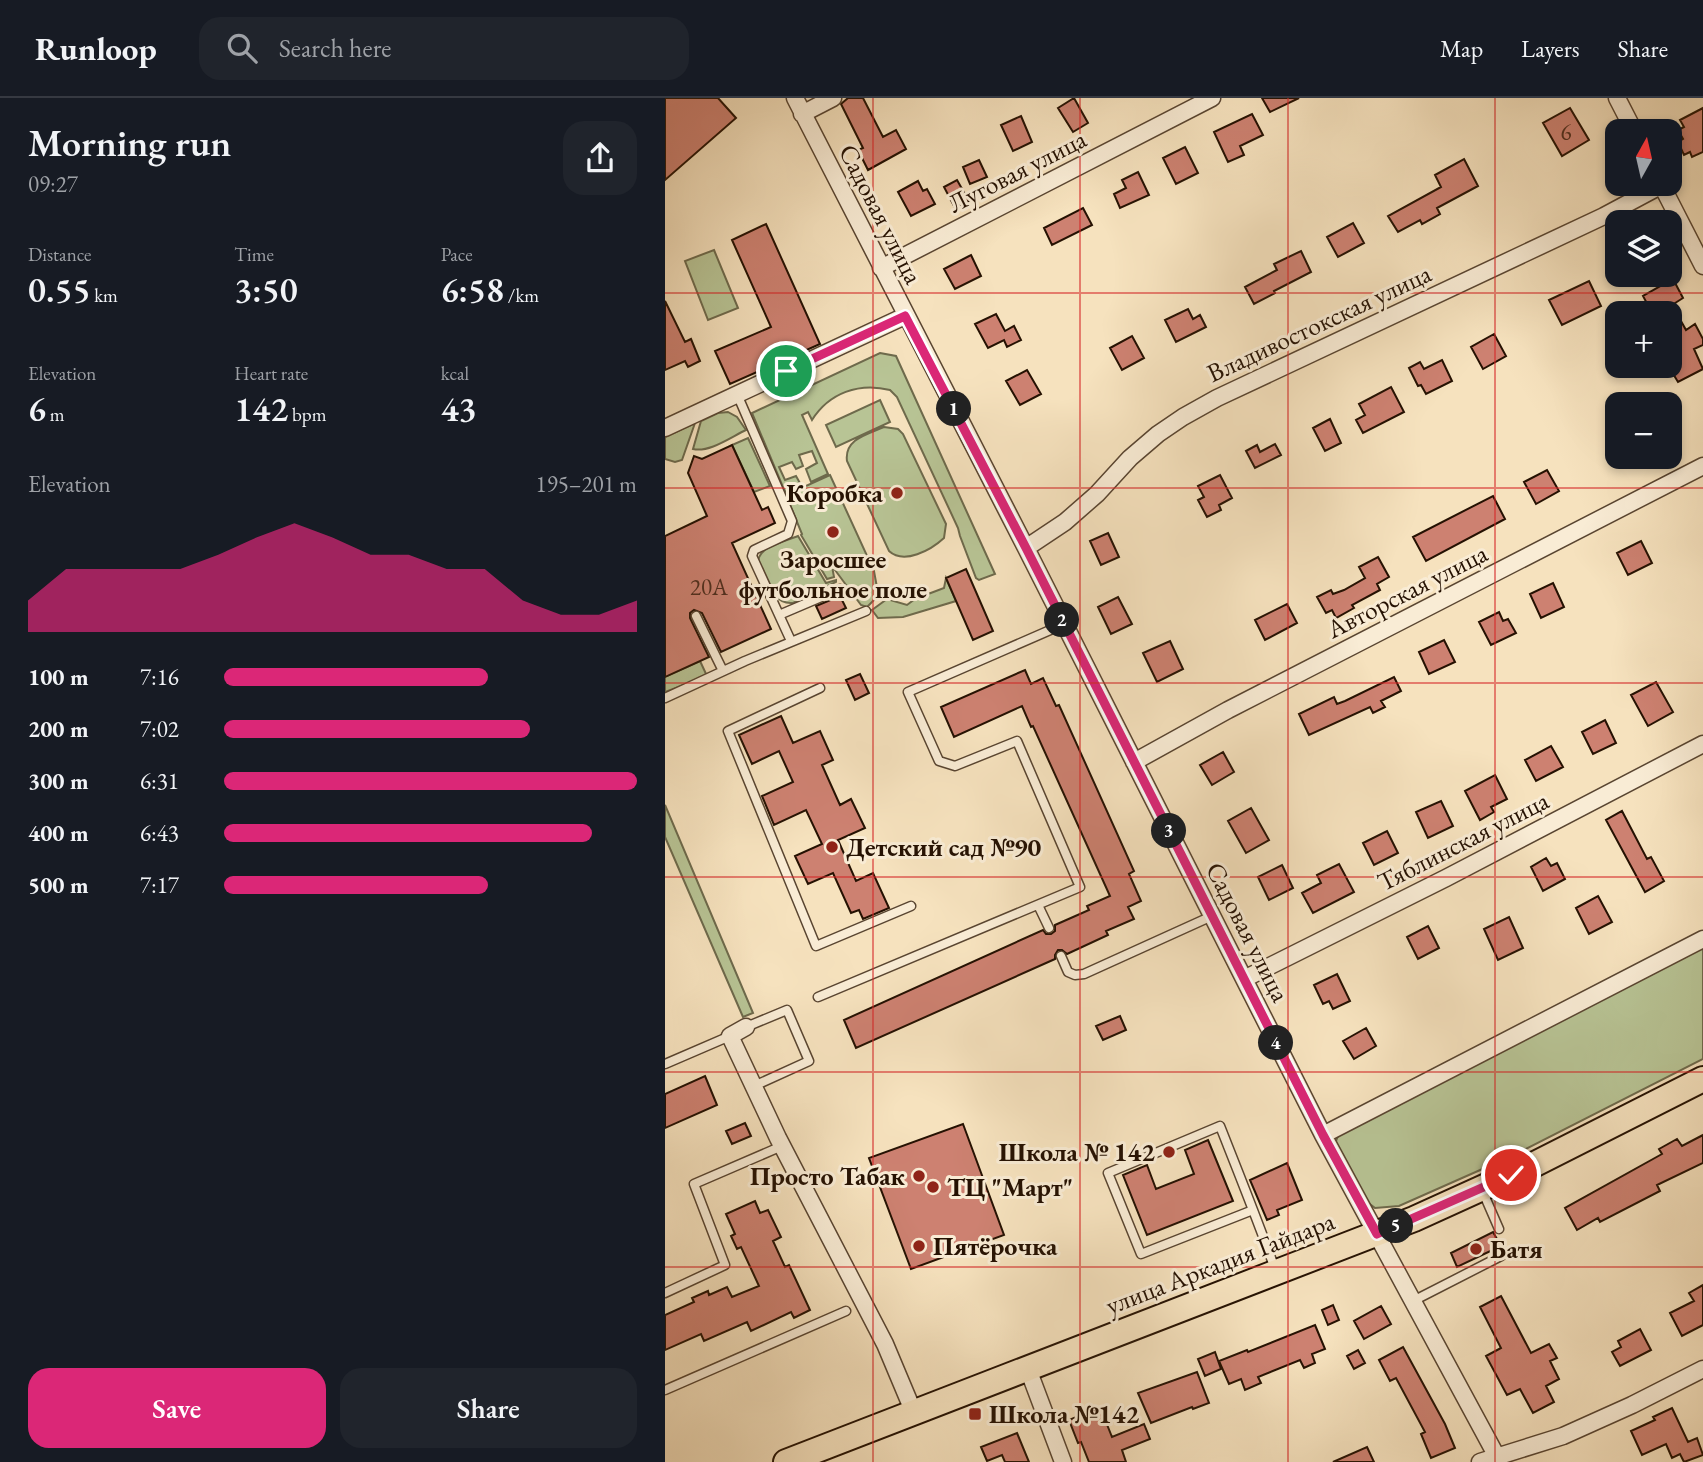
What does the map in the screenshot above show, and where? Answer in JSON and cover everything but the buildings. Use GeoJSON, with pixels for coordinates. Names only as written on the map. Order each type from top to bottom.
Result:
{"type":"FeatureCollection","features":[{"type":"Feature","properties":{"kind":"main road","name":"улица Аркадия Гайдара"},"geometry":{"type":"LineString","coordinates":[[786,1462],[1377,1234],[1481,1189],[1703,1079]]}},
{"type":"Feature","properties":{"kind":"street","name":"Садовая улица"},"geometry":{"type":"LineString","coordinates":[[795,98],[1323,1135],[1496,1455]]}},
{"type":"Feature","properties":{"kind":"street"},"geometry":{"type":"LineString","coordinates":[[802,114],[833,98]]}},
{"type":"Feature","properties":{"kind":"street","name":"Луговая улица"},"geometry":{"type":"LineString","coordinates":[[881,268],[1212,98]]}},
{"type":"Feature","properties":{"kind":"street"},"geometry":{"type":"LineString","coordinates":[[1617,98],[1628,119]]}},
{"type":"Feature","properties":{"kind":"street","name":"Владивостокская улица"},"geometry":{"type":"LineString","coordinates":[[1026,548],[1065,522],[1097,494],[1130,458],[1183,417],[1217,398],[1641,196]]}},
{"type":"Feature","properties":{"kind":"street"},"geometry":{"type":"LineString","coordinates":[[1668,196],[1703,266]]}},
{"type":"Feature","properties":{"kind":"street","name":"Садовая улица"},"geometry":{"type":"LineString","coordinates":[[665,428],[905,316]]}},
{"type":"Feature","properties":{"kind":"street","name":"Авторская улица"},"geometry":{"type":"LineString","coordinates":[[1134,762],[1228,710],[1703,466]]}},
{"type":"Feature","properties":{"kind":"street","name":"Тяблинская улица"},"geometry":{"type":"LineString","coordinates":[[1244,979],[1446,878],[1703,744]]}},
{"type":"Feature","properties":{"kind":"street"},"geometry":{"type":"LineString","coordinates":[[1323,1135],[1703,939]]}},
{"type":"Feature","properties":{"kind":"street"},"geometry":{"type":"LineString","coordinates":[[746,1027],[730,1036],[783,1146],[885,1344],[914,1413]]}},
{"type":"Feature","properties":{"kind":"street"},"geometry":{"type":"LineString","coordinates":[[1028,1369],[1063,1462]]}},
{"type":"Feature","properties":{"kind":"street"},"geometry":{"type":"LineString","coordinates":[[1480,1462],[1563,1436],[1703,1369]]}},
{"type":"Feature","properties":{"kind":"lane"},"geometry":{"type":"LineString","coordinates":[[737,394],[792,521],[789,534],[754,550],[752,554],[791,641]]}},
{"type":"Feature","properties":{"kind":"lane"},"geometry":{"type":"LineString","coordinates":[[779,615],[840,589]]}},
{"type":"Feature","properties":{"kind":"lane"},"geometry":{"type":"LineString","coordinates":[[665,698],[791,641],[866,611]]}},
{"type":"Feature","properties":{"kind":"lane"},"geometry":{"type":"LineString","coordinates":[[696,615],[723,671]]}},
{"type":"Feature","properties":{"kind":"lane"},"geometry":{"type":"LineString","coordinates":[[818,997],[1080,887],[1017,741],[955,766],[939,761],[908,692],[1064,624]]}},
{"type":"Feature","properties":{"kind":"lane"},"geometry":{"type":"LineString","coordinates":[[820,688],[728,731],[816,946],[911,906]]}},
{"type":"Feature","properties":{"kind":"lane"},"geometry":{"type":"LineString","coordinates":[[1038,905],[1048,928]]}},
{"type":"Feature","properties":{"kind":"lane"},"geometry":{"type":"LineString","coordinates":[[1061,956],[1068,972],[1084,975],[1212,916]]}},
{"type":"Feature","properties":{"kind":"lane"},"geometry":{"type":"LineString","coordinates":[[746,1027],[787,1010],[809,1061],[754,1086]]}},
{"type":"Feature","properties":{"kind":"lane"},"geometry":{"type":"LineString","coordinates":[[665,1064],[730,1036]]}},
{"type":"Feature","properties":{"kind":"lane"},"geometry":{"type":"LineString","coordinates":[[1253,1210],[1141,1254],[1108,1173],[1220,1126],[1253,1210],[1276,1272]]}},
{"type":"Feature","properties":{"kind":"lane"},"geometry":{"type":"LineString","coordinates":[[665,1293],[725,1265],[694,1184],[783,1146]]}},
{"type":"Feature","properties":{"kind":"lane"},"geometry":{"type":"LineString","coordinates":[[1481,1189],[1499,1230]]}},
{"type":"Feature","properties":{"kind":"lane"},"geometry":{"type":"LineString","coordinates":[[1413,1301],[1500,1256]]}},
{"type":"Feature","properties":{"kind":"lane"},"geometry":{"type":"LineString","coordinates":[[665,1390],[846,1311]]}},
{"type":"Feature","properties":{"kind":"green space"},"geometry":{"type":"Polygon","coordinates":[[[714,250],[738,308],[708,320],[685,261],[714,250]]]}},
{"type":"Feature","properties":{"kind":"green space"},"geometry":{"type":"Polygon","coordinates":[[[880,353],[896,356],[995,574],[979,580],[976,578],[958,528],[897,397],[890,390],[856,389],[827,403],[812,420],[808,412],[802,415],[828,474],[811,482],[806,469],[817,463],[812,451],[799,455],[803,466],[796,469],[792,462],[779,467],[785,480],[796,476],[801,485],[785,492],[752,413],[880,353]]]}},
{"type":"Feature","properties":{"kind":"green space"},"geometry":{"type":"Polygon","coordinates":[[[880,400],[890,422],[836,447],[826,425],[880,400]]]}},
{"type":"Feature","properties":{"kind":"green space"},"geometry":{"type":"Polygon","coordinates":[[[728,412],[737,417],[746,430],[713,447],[693,449],[701,421],[718,413],[728,412]]]}},
{"type":"Feature","properties":{"kind":"green space"},"geometry":{"type":"Polygon","coordinates":[[[695,423],[682,460],[675,462],[665,459],[665,437],[695,423]]]}},
{"type":"Feature","properties":{"kind":"green space","name":"Коробка"},"geometry":{"type":"Polygon","coordinates":[[[884,427],[898,429],[903,434],[946,524],[944,538],[925,551],[910,556],[902,557],[889,551],[847,461],[849,447],[853,442],[884,427]]]}},
{"type":"Feature","properties":{"kind":"green space"},"geometry":{"type":"Polygon","coordinates":[[[748,438],[770,486],[754,492],[732,445],[748,438]]]}},
{"type":"Feature","properties":{"kind":"green space"},"geometry":{"type":"Polygon","coordinates":[[[830,475],[874,571],[878,593],[867,607],[861,605],[832,566],[834,577],[827,579],[801,535],[786,495],[830,475]]]}},
{"type":"Feature","properties":{"kind":"green space"},"geometry":{"type":"Polygon","coordinates":[[[798,536],[826,583],[836,582],[793,603],[786,603],[771,590],[758,564],[759,558],[772,545],[798,536]]]}},
{"type":"Feature","properties":{"kind":"green space"},"geometry":{"type":"Polygon","coordinates":[[[946,578],[956,601],[903,617],[878,618],[872,610],[887,599],[907,605],[915,599],[944,588],[946,578]]]}},
{"type":"Feature","properties":{"kind":"green space"},"geometry":{"type":"Polygon","coordinates":[[[700,661],[707,676],[665,692],[665,673],[667,676],[700,661]]]}},
{"type":"Feature","properties":{"kind":"green space"},"geometry":{"type":"Polygon","coordinates":[[[665,805],[753,1013],[743,1017],[665,837],[665,805]]]}},
{"type":"Feature","properties":{"kind":"green space"},"geometry":{"type":"Polygon","coordinates":[[[1703,947],[1703,1059],[1514,1155],[1399,1206],[1375,1208],[1366,1201],[1335,1144],[1339,1133],[1703,947]]]}},
{"type":"Feature","properties":{"kind":"place","name":"Коробка"},"geometry":{"type":"Point","coordinates":[897,493]}},
{"type":"Feature","properties":{"kind":"place","name":"Заросшее футбольное поле"},"geometry":{"type":"Point","coordinates":[833,532]}},
{"type":"Feature","properties":{"kind":"place","name":"Детский сад №90"},"geometry":{"type":"Point","coordinates":[832,847]}},
{"type":"Feature","properties":{"kind":"place","name":"Школа № 142"},"geometry":{"type":"Point","coordinates":[1169,1152]}},
{"type":"Feature","properties":{"kind":"place","name":"Просто Табак"},"geometry":{"type":"Point","coordinates":[919,1176]}},
{"type":"Feature","properties":{"kind":"place","name":"ТЦ \"Март\""},"geometry":{"type":"Point","coordinates":[933,1187]}},
{"type":"Feature","properties":{"kind":"place","name":"Пятёрочка"},"geometry":{"type":"Point","coordinates":[919,1246]}},
{"type":"Feature","properties":{"kind":"place","name":"Батя"},"geometry":{"type":"Point","coordinates":[1476,1249]}},
{"type":"Feature","properties":{"kind":"place","name":"Школа №142"},"geometry":{"type":"Point","coordinates":[975,1414]}},
{"type":"Feature","properties":{"kind":"route"},"geometry":{"type":"LineString","coordinates":[[786,371],[905,316],[1026,548],[1323,1135],[1377,1234],[1511,1175]]}}]}
